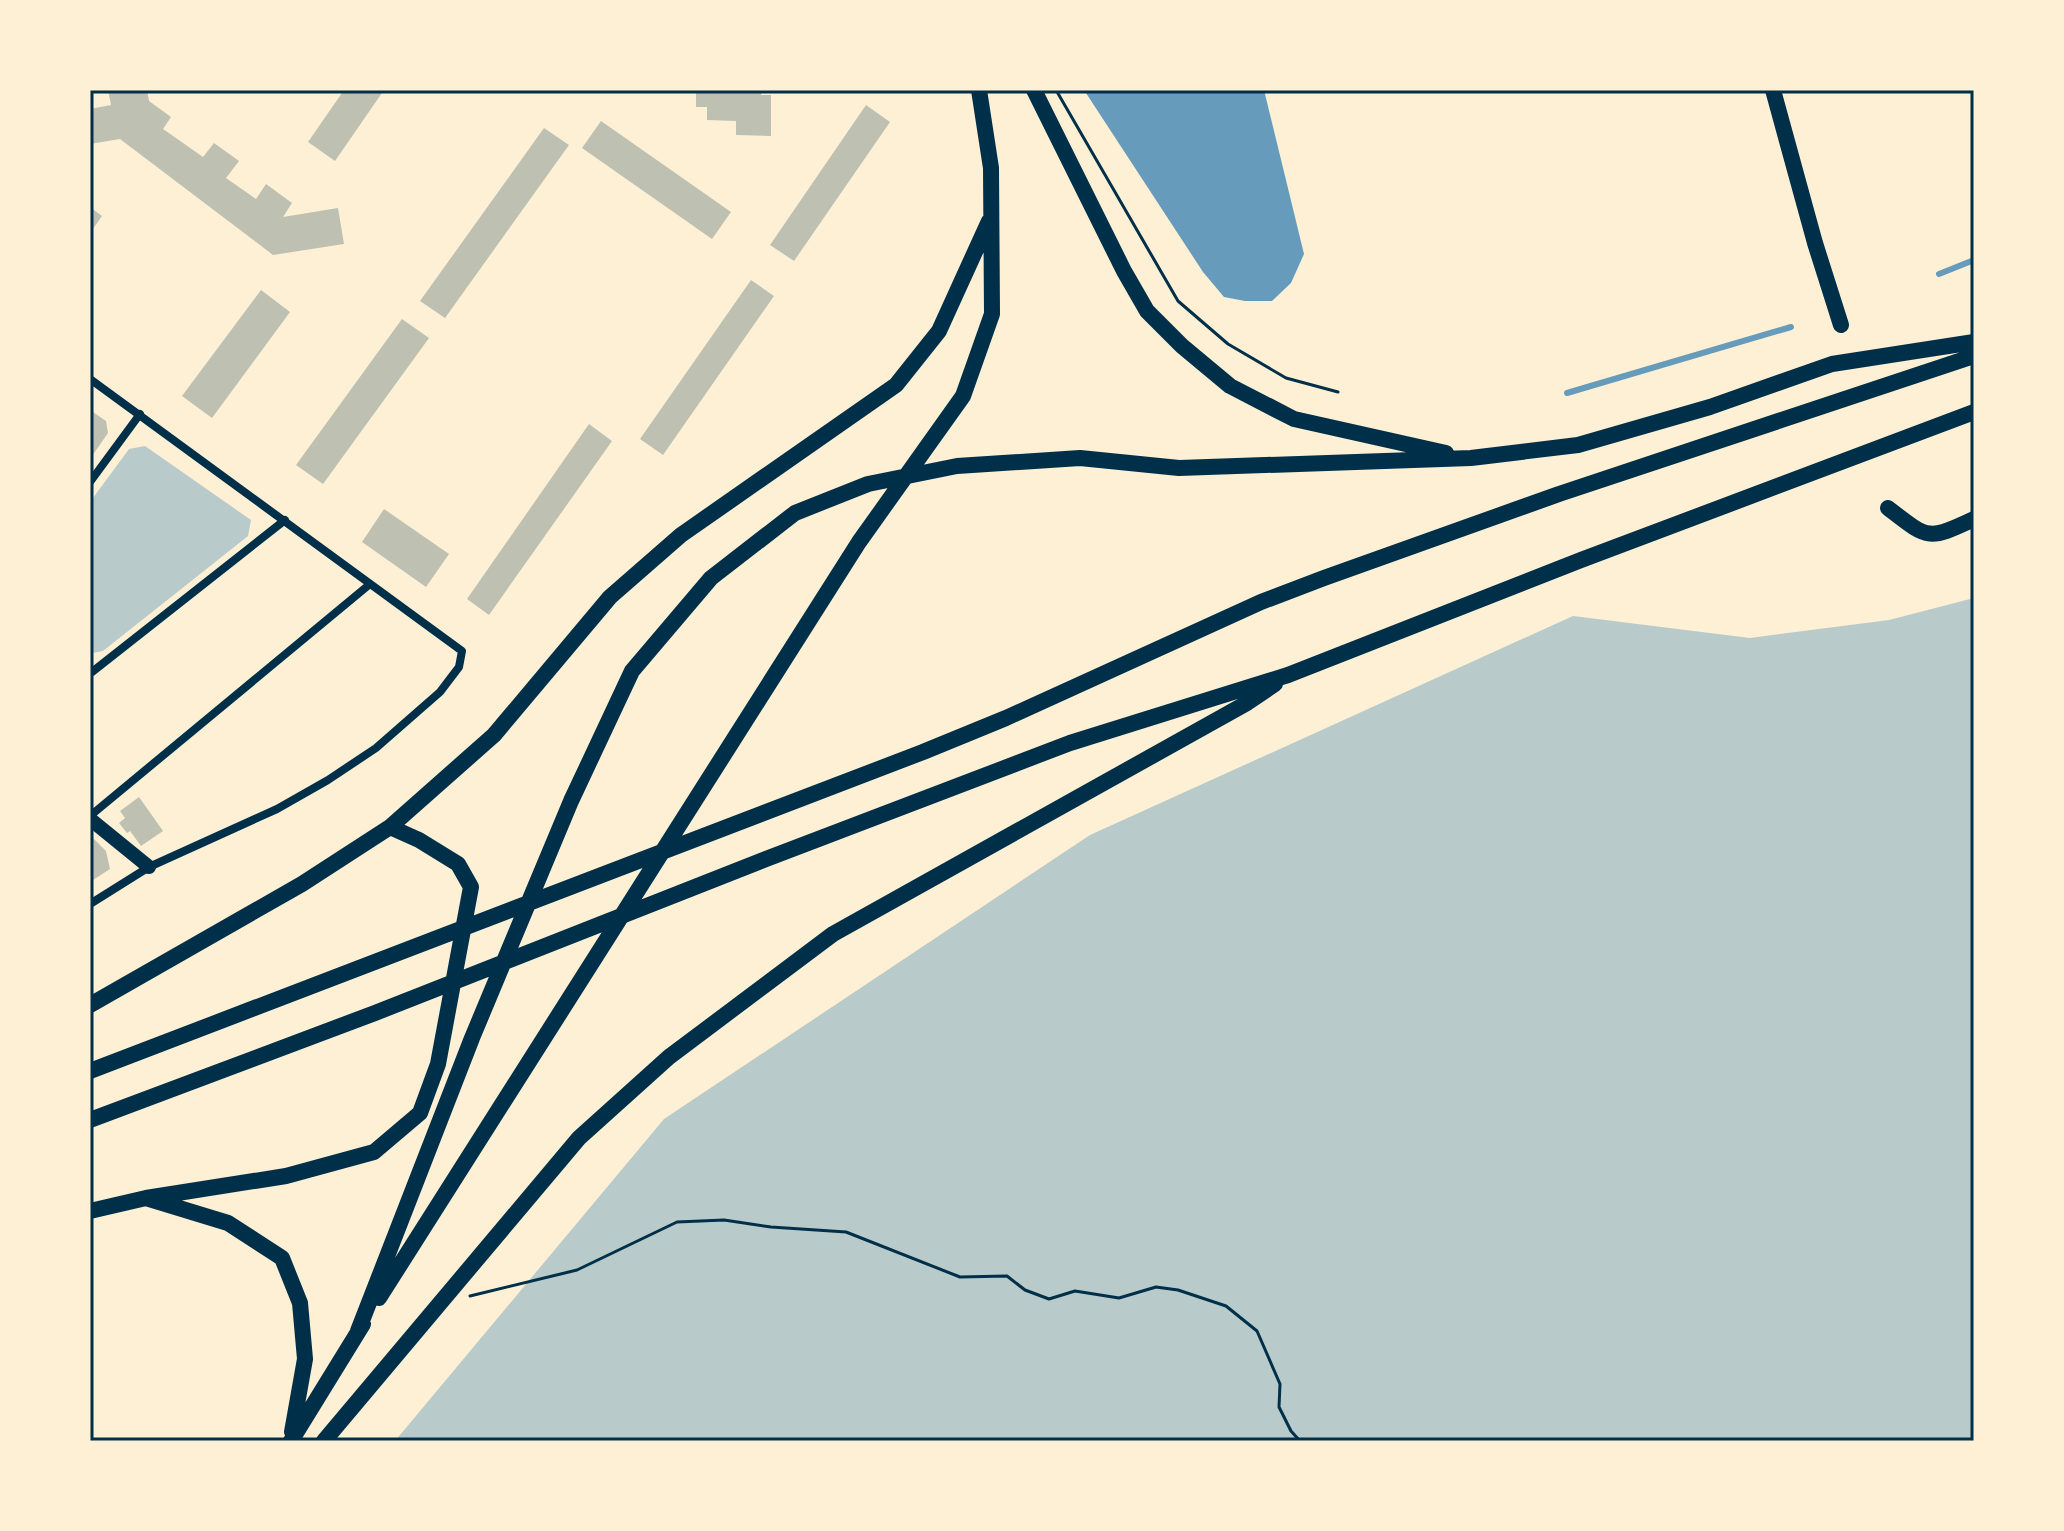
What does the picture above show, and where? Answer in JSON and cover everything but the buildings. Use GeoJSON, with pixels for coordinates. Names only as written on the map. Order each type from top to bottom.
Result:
{"type":"FeatureCollection","features":[{"type":"Feature","properties":{"kind":"main road"},"geometry":{"type":"LineString","coordinates":[[290,1441],[859,542],[963,396],[992,314],[991,168],[979,90]]}},
{"type":"Feature","properties":{"kind":"main road"},"geometry":{"type":"LineString","coordinates":[[1034,90],[1147,311],[1182,346],[1230,386],[1294,419],[1471,458]]}},
{"type":"Feature","properties":{"kind":"main road"},"geometry":{"type":"LineString","coordinates":[[1773,90],[1841,325]]}},
{"type":"Feature","properties":{"kind":"main road"},"geometry":{"type":"LineString","coordinates":[[90,1005],[302,884],[390,827],[494,735],[610,597],[657,555],[896,385],[939,331],[992,216]]}},
{"type":"Feature","properties":{"kind":"main road"},"geometry":{"type":"LineString","coordinates":[[358,1331],[478,1024],[571,801],[632,671],[711,578],[795,513],[868,484],[957,466],[1080,458],[1179,468],[1471,458],[1578,445],[1710,407],[1832,364],[1974,342]]}},
{"type":"Feature","properties":{"kind":"main road"},"geometry":{"type":"LineString","coordinates":[[90,1071],[1006,718],[1261,602],[1324,578],[1559,494],[1974,356]]}},
{"type":"Feature","properties":{"kind":"main road"},"geometry":{"type":"LineString","coordinates":[[90,1120],[375,1013],[1070,743],[1288,675],[1581,560],[1974,412]]}},
{"type":"Feature","properties":{"kind":"main road"},"geometry":{"type":"LineString","coordinates":[[1888,508],[1922,534],[1941,534],[1974,519]]}},
{"type":"Feature","properties":{"kind":"main road"},"geometry":{"type":"LineString","coordinates":[[324,1441],[579,1138],[669,1057],[833,934],[1247,703],[1288,675]]}},
{"type":"Feature","properties":{"kind":"main road"},"geometry":{"type":"LineString","coordinates":[[90,1211],[146,1198],[286,1176],[374,1152],[420,1113],[438,1064],[471,887],[458,864],[419,840],[390,827]]}},
{"type":"Feature","properties":{"kind":"main road"},"geometry":{"type":"LineString","coordinates":[[146,1198],[228,1223],[282,1258],[300,1303],[305,1359],[290,1441]]}},
{"type":"Feature","properties":{"kind":"street"},"geometry":{"type":"LineString","coordinates":[[90,379],[462,651],[459,667],[440,692],[376,748],[277,809],[149,867],[90,904]]}},
{"type":"Feature","properties":{"kind":"street"},"geometry":{"type":"LineString","coordinates":[[90,482],[140,414]]}},
{"type":"Feature","properties":{"kind":"street"},"geometry":{"type":"LineString","coordinates":[[90,671],[285,520]]}},
{"type":"Feature","properties":{"kind":"street"},"geometry":{"type":"LineString","coordinates":[[149,867],[90,817],[370,584]]}},
{"type":"Feature","properties":{"kind":"path"},"geometry":{"type":"LineString","coordinates":[[1056,90],[1178,301],[1228,344],[1286,378],[1338,392]]}},
{"type":"Feature","properties":{"kind":"path"},"geometry":{"type":"LineString","coordinates":[[436,1307],[491,1289],[577,1270],[677,1222],[724,1220],[846,1232],[960,1277],[1007,1276],[1025,1290],[1049,1299],[1075,1291],[1119,1298],[1156,1287],[1178,1290],[1226,1306],[1257,1331],[1280,1384],[1279,1407],[1291,1431],[1300,1441]]}},
{"type":"Feature","properties":{"kind":"shaded area"},"geometry":{"type":"Polygon","coordinates":[[[145,446],[251,520],[248,536],[103,651],[92,653],[90,502],[129,449],[145,446]]]}},
{"type":"Feature","properties":{"kind":"shaded area"},"geometry":{"type":"Polygon","coordinates":[[[1974,598],[1974,1441],[395,1441],[664,1119],[1090,835],[1573,616],[1750,638],[1889,620],[1974,598]]]}},
{"type":"Feature","properties":{"kind":"water"},"geometry":{"type":"Polygon","coordinates":[[[1084,90],[1264,90],[1304,254],[1291,283],[1272,301],[1224,297],[1203,272],[1084,90]]]}},
{"type":"Feature","properties":{"kind":"waterway"},"geometry":{"type":"LineString","coordinates":[[1939,274],[1974,260]]}},
{"type":"Feature","properties":{"kind":"waterway"},"geometry":{"type":"LineString","coordinates":[[1567,393],[1791,327]]}}]}
